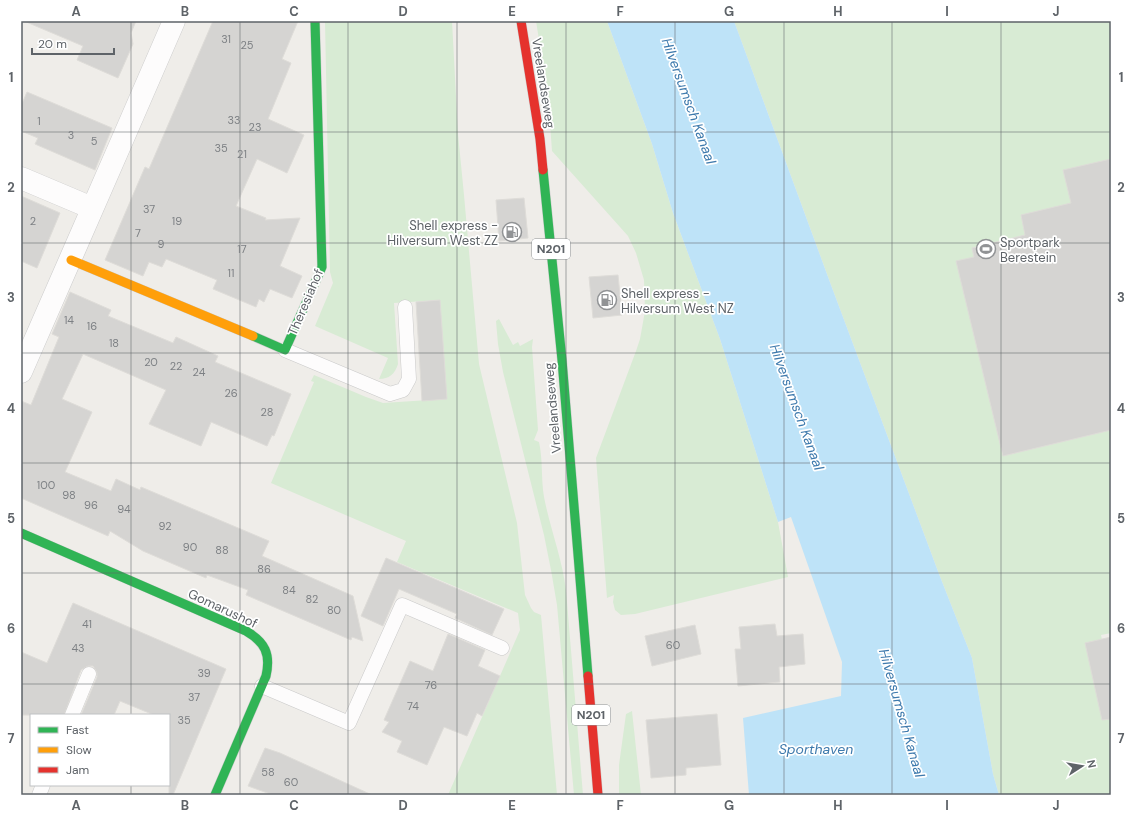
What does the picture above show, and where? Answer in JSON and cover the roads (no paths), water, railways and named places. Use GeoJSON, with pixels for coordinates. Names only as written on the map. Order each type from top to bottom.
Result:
{"type":"FeatureCollection","features":[{"type":"Feature","properties":{"kind":"street"},"geometry":{"type":"LineString","coordinates":[[21,372],[174,21]]}},
{"type":"Feature","properties":{"kind":"street","name":"Theresiahof"},"geometry":{"type":"LineString","coordinates":[[71,260],[285,350],[322,267],[315,21]]}},
{"type":"Feature","properties":{"kind":"street","name":"Vreelandseweg"},"geometry":{"type":"LineString","coordinates":[[521,21],[540,139],[545,186],[562,360],[598,795]]}},
{"type":"Feature","properties":{"kind":"street"},"geometry":{"type":"LineString","coordinates":[[21,178],[92,208]]}},
{"type":"Feature","properties":{"kind":"street","name":"Gomarushof"},"geometry":{"type":"LineString","coordinates":[[21,533],[257,637],[264,647],[268,658],[268,670],[215,795]]}},
{"type":"Feature","properties":{"kind":"lane"},"geometry":{"type":"LineString","coordinates":[[285,350],[390,394],[403,390],[409,379],[405,307]]}},
{"type":"Feature","properties":{"kind":"lane"},"geometry":{"type":"LineString","coordinates":[[262,686],[349,723],[402,605],[502,648]]}},
{"type":"Feature","properties":{"kind":"lane"},"geometry":{"type":"LineString","coordinates":[[72,714],[89,674]]}},
{"type":"Feature","properties":{"kind":"water"},"geometry":{"type":"Polygon","coordinates":[[[607,21],[734,21],[831,285],[972,658],[993,774],[999,795],[749,795],[743,718],[841,696],[842,662],[791,517],[778,522],[720,339],[673,213],[652,144],[607,21]]]}},
{"type":"Feature","properties":{"kind":"place","name":"Shell express - Hilversum West ZZ"},"geometry":{"type":"Point","coordinates":[512,232]}},
{"type":"Feature","properties":{"kind":"place","name":"Sportpark Berestein"},"geometry":{"type":"Point","coordinates":[986,249]}},
{"type":"Feature","properties":{"kind":"place","name":"Shell express - Hilversum West NZ"},"geometry":{"type":"Point","coordinates":[607,300]}},
{"type":"Feature","properties":{"kind":"water label","name":"Hilversumsch Kanaal"},"geometry":{"type":"Point","coordinates":[689,101]}},
{"type":"Feature","properties":{"kind":"water label","name":"Hilversumsch Kanaal"},"geometry":{"type":"Point","coordinates":[797,407]}},
{"type":"Feature","properties":{"kind":"water label","name":"Hilversumsch Kanaal"},"geometry":{"type":"Point","coordinates":[902,713]}},
{"type":"Feature","properties":{"kind":"water label","name":"Sporthaven"},"geometry":{"type":"Point","coordinates":[816,749]}}]}
